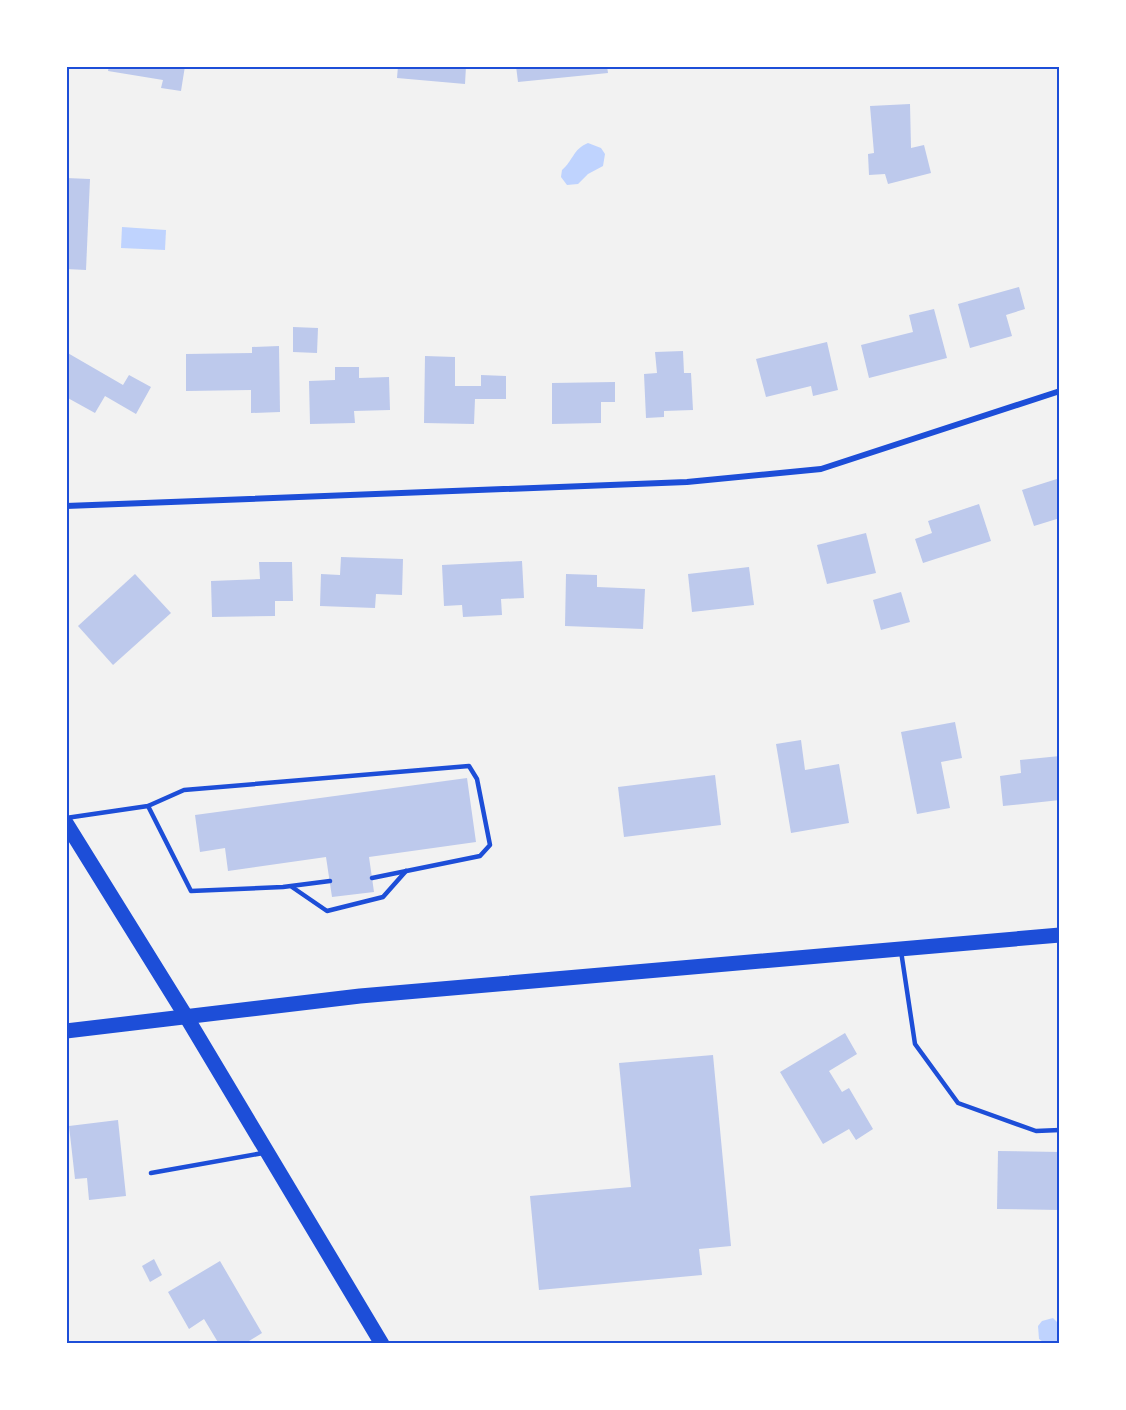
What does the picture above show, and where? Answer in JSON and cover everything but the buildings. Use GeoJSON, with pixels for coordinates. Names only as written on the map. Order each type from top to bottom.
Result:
{"type":"FeatureCollection","features":[{"type":"Feature","properties":{"kind":"main road"},"geometry":{"type":"LineString","coordinates":[[66,823],[187,1018],[265,1152],[382,1344]]}},
{"type":"Feature","properties":{"kind":"main road"},"geometry":{"type":"LineString","coordinates":[[66,1030],[187,1018],[370,995],[901,951],[1060,935]]}},
{"type":"Feature","properties":{"kind":"street"},"geometry":{"type":"LineString","coordinates":[[66,506],[687,482],[821,470],[1060,392]]}},
{"type":"Feature","properties":{"kind":"lane"},"geometry":{"type":"LineString","coordinates":[[66,818],[148,806],[184,790],[469,766],[477,779],[490,845],[480,856],[372,878]]}},
{"type":"Feature","properties":{"kind":"lane"},"geometry":{"type":"LineString","coordinates":[[148,806],[191,891],[291,886],[330,881]]}},
{"type":"Feature","properties":{"kind":"lane"},"geometry":{"type":"LineString","coordinates":[[291,886],[327,911],[382,897],[406,871]]}},
{"type":"Feature","properties":{"kind":"lane"},"geometry":{"type":"LineString","coordinates":[[901,951],[915,1044],[958,1103],[1036,1131],[1060,1130]]}},
{"type":"Feature","properties":{"kind":"lane"},"geometry":{"type":"LineString","coordinates":[[151,1173],[265,1152]]}},
{"type":"Feature","properties":{"kind":"water"},"geometry":{"type":"Polygon","coordinates":[[[588,143],[601,148],[605,154],[603,166],[588,174],[578,184],[567,185],[561,177],[562,170],[579,148],[588,143]]]}},
{"type":"Feature","properties":{"kind":"water"},"geometry":{"type":"Polygon","coordinates":[[[122,227],[166,230],[165,250],[121,248],[122,227]]]}},
{"type":"Feature","properties":{"kind":"water"},"geometry":{"type":"Polygon","coordinates":[[[1053,1318],[1060,1325],[1060,1344],[1046,1344],[1039,1339],[1038,1326],[1042,1321],[1053,1318]]]}}]}
